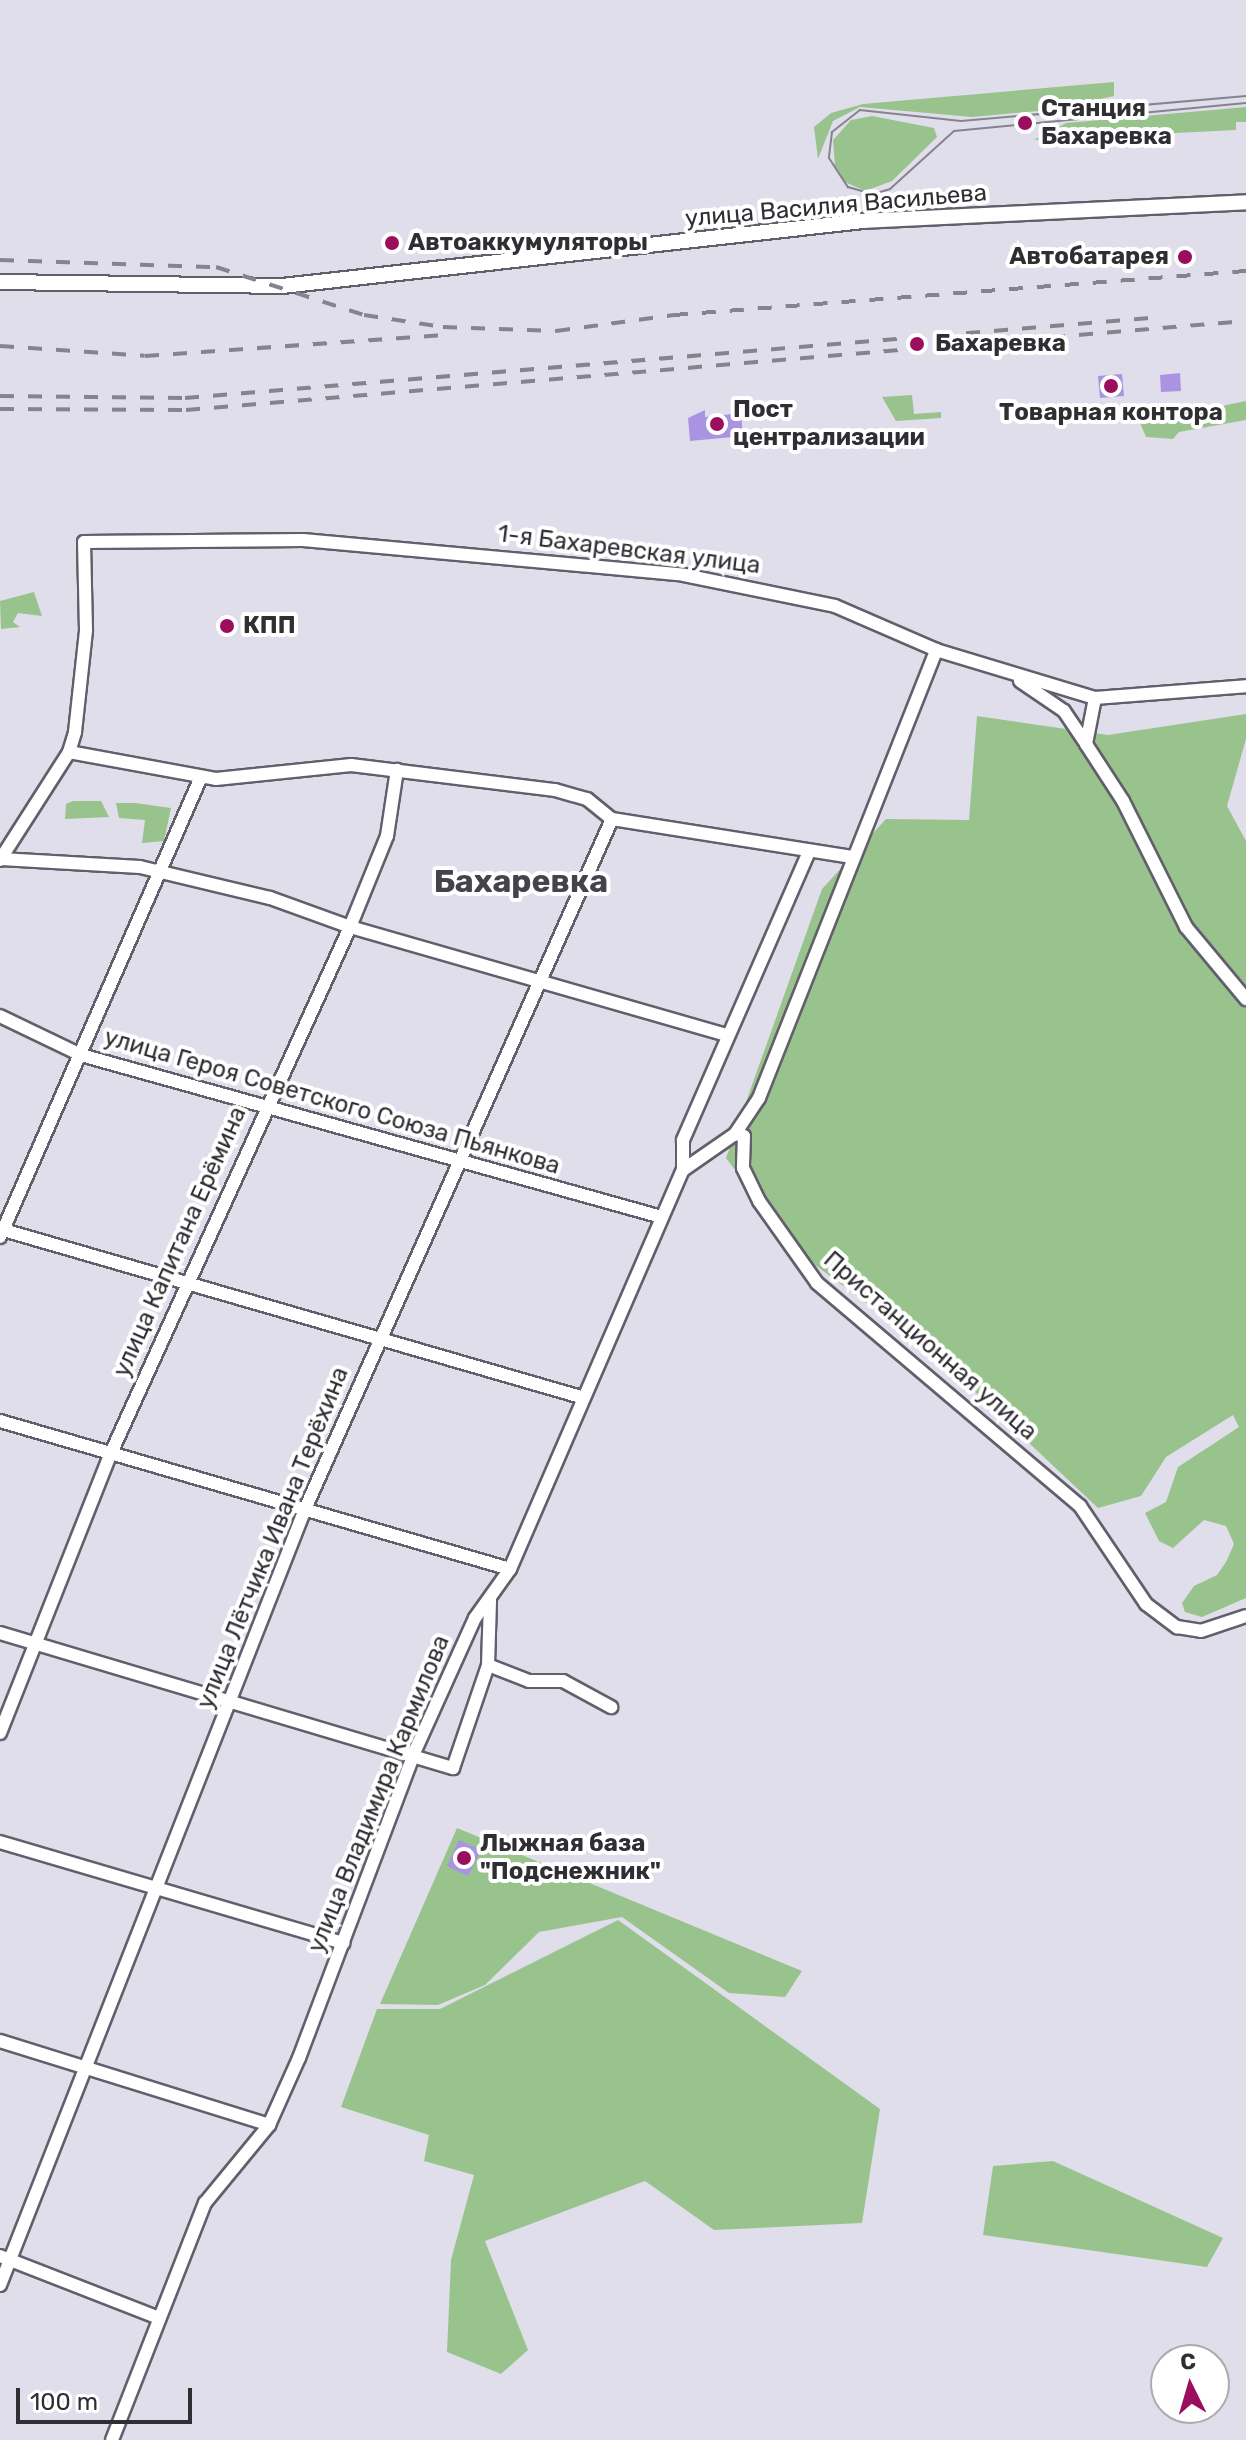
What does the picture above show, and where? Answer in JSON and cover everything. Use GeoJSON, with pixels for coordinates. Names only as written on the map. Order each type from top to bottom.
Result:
{"type":"FeatureCollection","features":[{"type":"Feature","properties":{"kind":"main road","name":"улица Василия Васильева"},"geometry":{"type":"LineString","coordinates":[[0,282],[282,286],[863,221],[1246,202]]}},
{"type":"Feature","properties":{"kind":"street","name":"1-я Бахаревская улица"},"geometry":{"type":"LineString","coordinates":[[69,752],[84,666],[84,542],[303,540],[684,575],[835,606],[936,650],[1012,676],[1095,698],[1246,686]]}},
{"type":"Feature","properties":{"kind":"street"},"geometry":{"type":"LineString","coordinates":[[683,1170],[735,1134],[759,1098],[936,650]]}},
{"type":"Feature","properties":{"kind":"street"},"geometry":{"type":"LineString","coordinates":[[1012,676],[1064,711],[1123,801],[1186,927],[1246,999]]}},
{"type":"Feature","properties":{"kind":"street"},"geometry":{"type":"LineString","coordinates":[[1086,744],[1095,698]]}},
{"type":"Feature","properties":{"kind":"street"},"geometry":{"type":"LineString","coordinates":[[727,1035],[538,977],[350,927],[270,898],[161,871],[0,859],[69,752],[201,777],[259,778],[339,765],[565,792],[597,805],[612,819],[852,857]]}},
{"type":"Feature","properties":{"kind":"street","name":"улица Капитана Ерёмина"},"geometry":{"type":"LineString","coordinates":[[0,1733],[111,1453],[266,1102],[350,927],[387,836],[397,770]]}},
{"type":"Feature","properties":{"kind":"street"},"geometry":{"type":"LineString","coordinates":[[201,777],[1,1232],[188,1280],[581,1397]]}},
{"type":"Feature","properties":{"kind":"street","name":"улица Лётчика Ивана Терёхина"},"geometry":{"type":"LineString","coordinates":[[0,2285],[6,2258],[305,1509],[538,977],[612,819]]}},
{"type":"Feature","properties":{"kind":"street","name":"улица Владимира Кармилова"},"geometry":{"type":"LineString","coordinates":[[112,2440],[205,2203],[269,2125],[343,1943],[414,1753],[453,1662],[510,1569],[658,1216],[683,1170],[683,1140],[809,851]]}},
{"type":"Feature","properties":{"kind":"street","name":"улица Героя Советского Союза Пьянкова"},"geometry":{"type":"LineString","coordinates":[[0,1016],[81,1055],[266,1102],[658,1216]]}},
{"type":"Feature","properties":{"kind":"street","name":"Пристанционная улица"},"geometry":{"type":"LineString","coordinates":[[735,1134],[744,1136],[743,1168],[759,1201],[817,1283],[1080,1506],[1146,1604],[1177,1627],[1201,1631],[1246,1616]]}},
{"type":"Feature","properties":{"kind":"street"},"geometry":{"type":"LineString","coordinates":[[0,1421],[510,1569]]}},
{"type":"Feature","properties":{"kind":"street"},"geometry":{"type":"LineString","coordinates":[[0,1633],[229,1704],[414,1753],[453,1768],[488,1665],[490,1600]]}},
{"type":"Feature","properties":{"kind":"street"},"geometry":{"type":"LineString","coordinates":[[488,1665],[529,1681],[563,1681],[611,1707]]}},
{"type":"Feature","properties":{"kind":"street"},"geometry":{"type":"LineString","coordinates":[[0,1842],[343,1943]]}},
{"type":"Feature","properties":{"kind":"street"},"geometry":{"type":"LineString","coordinates":[[0,2041],[269,2125]]}},
{"type":"Feature","properties":{"kind":"street"},"geometry":{"type":"LineString","coordinates":[[6,2258],[159,2318]]}},
{"type":"Feature","properties":{"kind":"green space"},"geometry":{"type":"Polygon","coordinates":[[[1114,82],[1114,96],[1050,110],[972,117],[860,107],[833,121],[818,159],[814,127],[831,113],[863,104],[1114,82]]]}},
{"type":"Feature","properties":{"kind":"green space"},"geometry":{"type":"Polygon","coordinates":[[[1246,107],[1246,122],[1236,122],[1236,130],[1034,140],[1066,123],[1246,107]]]}},
{"type":"Feature","properties":{"kind":"green space"},"geometry":{"type":"Polygon","coordinates":[[[872,116],[934,128],[937,137],[892,181],[865,191],[845,182],[835,166],[833,140],[851,120],[872,116]]]}},
{"type":"Feature","properties":{"kind":"green space"},"geometry":{"type":"Polygon","coordinates":[[[912,395],[914,414],[941,412],[941,418],[896,421],[882,397],[912,395]]]}},
{"type":"Feature","properties":{"kind":"green space"},"geometry":{"type":"Polygon","coordinates":[[[1246,401],[1246,420],[1179,432],[1173,439],[1146,437],[1140,423],[1246,401]]]}},
{"type":"Feature","properties":{"kind":"green space"},"geometry":{"type":"Polygon","coordinates":[[[34,592],[42,616],[18,613],[13,622],[20,627],[1,629],[0,601],[34,592]]]}},
{"type":"Feature","properties":{"kind":"green space"},"geometry":{"type":"Polygon","coordinates":[[[1246,714],[1246,739],[1227,806],[1246,841],[1246,1598],[1202,1617],[1185,1612],[1182,1603],[1194,1586],[1217,1575],[1226,1562],[1234,1544],[1226,1526],[1204,1520],[1173,1548],[1159,1541],[1145,1513],[1166,1502],[1178,1467],[1239,1427],[1233,1415],[1166,1457],[1141,1496],[1098,1508],[939,1358],[798,1252],[726,1158],[822,889],[886,819],[969,820],[977,716],[1108,735],[1246,714]]]}},
{"type":"Feature","properties":{"kind":"green space"},"geometry":{"type":"Polygon","coordinates":[[[101,801],[109,817],[65,819],[66,804],[101,801]]]}},
{"type":"Feature","properties":{"kind":"green space"},"geometry":{"type":"Polygon","coordinates":[[[116,803],[171,808],[164,841],[142,843],[145,820],[119,818],[116,803]]]}},
{"type":"Feature","properties":{"kind":"green space"},"geometry":{"type":"Polygon","coordinates":[[[457,1828],[802,1971],[785,1997],[729,1993],[622,1917],[539,1932],[485,1985],[438,2005],[380,2004],[457,1828]]]}},
{"type":"Feature","properties":{"kind":"green space"},"geometry":{"type":"Polygon","coordinates":[[[618,1920],[880,2109],[862,2223],[714,2230],[645,2181],[485,2241],[528,2350],[501,2374],[447,2352],[451,2260],[474,2175],[424,2161],[429,2135],[341,2107],[377,2009],[440,2009],[618,1920]]]}},
{"type":"Feature","properties":{"kind":"green space"},"geometry":{"type":"Polygon","coordinates":[[[1053,2161],[1223,2238],[1207,2267],[983,2235],[993,2166],[1053,2161]]]}},
{"type":"Feature","properties":{"kind":"building"},"geometry":{"type":"Polygon","coordinates":[[[1180,373],[1181,391],[1161,392],[1160,375],[1180,373]]]}},
{"type":"Feature","properties":{"kind":"building","name":"Товарная контора"},"geometry":{"type":"Polygon","coordinates":[[[1122,374],[1124,396],[1100,398],[1098,376],[1122,374]]]}},
{"type":"Feature","properties":{"kind":"building","name":"Пост централизации"},"geometry":{"type":"Polygon","coordinates":[[[705,410],[705,417],[741,413],[743,436],[690,441],[688,418],[705,410]]]}},
{"type":"Feature","properties":{"kind":"building","name":"Лыжная база \"Подснежник\""},"geometry":{"type":"Polygon","coordinates":[[[459,1840],[481,1850],[468,1876],[447,1866],[459,1840]]]}},
{"type":"Feature","properties":{"kind":"tram line"},"geometry":{"type":"LineString","coordinates":[[1246,96],[961,121],[860,110],[832,132],[829,158],[848,187],[873,194],[890,189],[954,131],[1246,103]]}},
{"type":"Feature","properties":{"kind":"railway"},"geometry":{"type":"LineString","coordinates":[[0,260],[216,267],[364,315],[443,327],[556,331],[674,315],[1246,271]]}},
{"type":"Feature","properties":{"kind":"railway"},"geometry":{"type":"LineString","coordinates":[[0,396],[185,398],[1162,317]]}},
{"type":"Feature","properties":{"kind":"railway"},"geometry":{"type":"LineString","coordinates":[[0,409],[186,410],[1246,321]]}},
{"type":"Feature","properties":{"kind":"railway"},"geometry":{"type":"LineString","coordinates":[[0,346],[145,356],[444,335]]}},
{"type":"Feature","properties":{"kind":"place","name":"Станция Бахаревка"},"geometry":{"type":"Point","coordinates":[1025,123]}},
{"type":"Feature","properties":{"kind":"place","name":"Автоаккумуляторы"},"geometry":{"type":"Point","coordinates":[392,243]}},
{"type":"Feature","properties":{"kind":"place","name":"Автобатарея"},"geometry":{"type":"Point","coordinates":[1185,257]}},
{"type":"Feature","properties":{"kind":"place","name":"Бахаревка"},"geometry":{"type":"Point","coordinates":[917,344]}},
{"type":"Feature","properties":{"kind":"place","name":"Товарная контора"},"geometry":{"type":"Point","coordinates":[1111,386]}},
{"type":"Feature","properties":{"kind":"place","name":"Пост централизации"},"geometry":{"type":"Point","coordinates":[717,424]}},
{"type":"Feature","properties":{"kind":"place","name":"КПП"},"geometry":{"type":"Point","coordinates":[227,626]}},
{"type":"Feature","properties":{"kind":"place","name":"Лыжная база \"Подснежник\""},"geometry":{"type":"Point","coordinates":[464,1858]}},
{"type":"Feature","properties":{"kind":"district","name":"Бахаревка"},"geometry":{"type":"Point","coordinates":[521,881]}}]}
